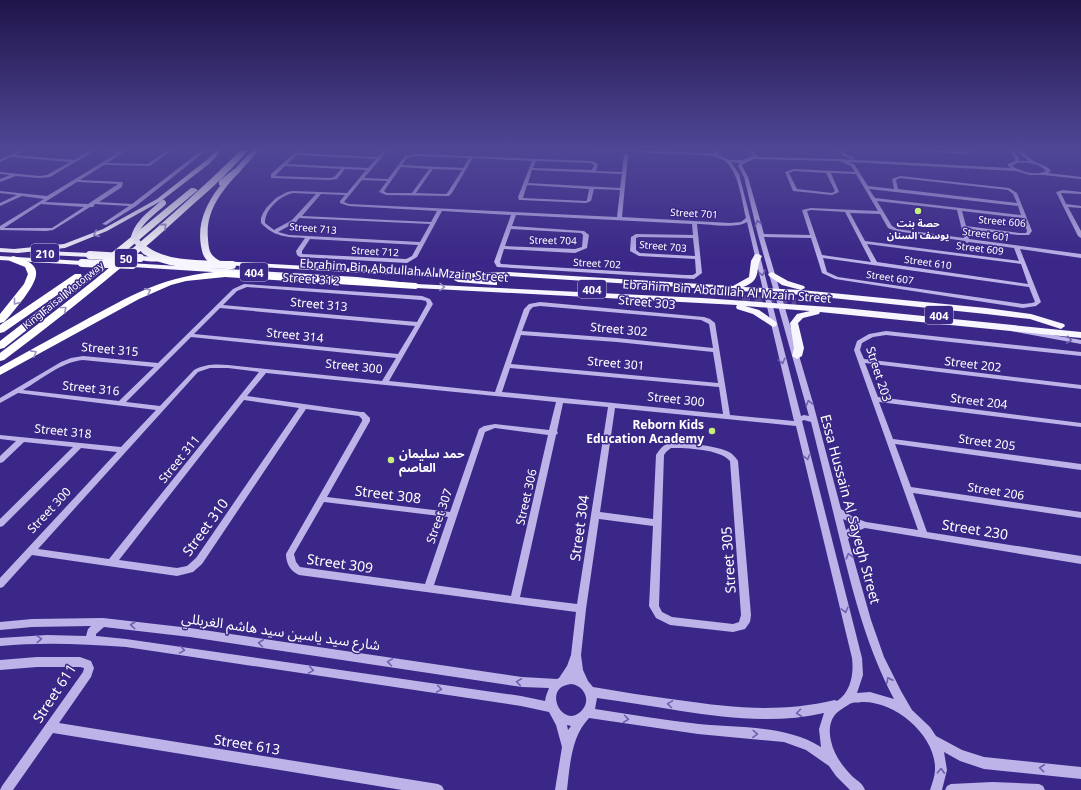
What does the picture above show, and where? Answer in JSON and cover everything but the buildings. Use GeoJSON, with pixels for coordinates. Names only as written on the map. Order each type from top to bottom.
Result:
{"type":"FeatureCollection","features":[{"type":"Feature","properties":{"kind":"highway","name":"King Faisal Motorway"},"geometry":{"type":"LineString","coordinates":[[0,346],[111,259],[197,187]]}},
{"type":"Feature","properties":{"kind":"highway","name":"King Faisal Motorway"},"geometry":{"type":"LineString","coordinates":[[0,358],[77,299],[185,208],[207,187]]}},
{"type":"Feature","properties":{"kind":"highway"},"geometry":{"type":"LineString","coordinates":[[185,208],[206,196],[217,187]]}},
{"type":"Feature","properties":{"kind":"highway"},"geometry":{"type":"LineString","coordinates":[[0,320],[31,283],[33,274],[28,265],[13,255]]}},
{"type":"Feature","properties":{"kind":"highway"},"geometry":{"type":"LineString","coordinates":[[0,330],[83,273],[111,259]]}},
{"type":"Feature","properties":{"kind":"highway"},"geometry":{"type":"LineString","coordinates":[[0,372],[148,290],[178,280],[206,275],[225,274],[416,286]]}},
{"type":"Feature","properties":{"kind":"main road"},"geometry":{"type":"LineString","coordinates":[[13,255],[65,246],[105,230],[159,200],[175,187]]}},
{"type":"Feature","properties":{"kind":"main road","name":"Ebrahim Bin Abdullah Al Mzain Street"},"geometry":{"type":"LineString","coordinates":[[182,187],[143,221],[136,230],[134,237],[139,247],[151,254],[174,261],[742,297]]}},
{"type":"Feature","properties":{"kind":"main road"},"geometry":{"type":"LineString","coordinates":[[217,262],[209,259],[206,255],[204,237],[205,217],[212,202],[224,187]]}},
{"type":"Feature","properties":{"kind":"main road","name":"210"},"geometry":{"type":"LineString","coordinates":[[0,250],[13,255],[82,263]]}},
{"type":"Feature","properties":{"kind":"main road","name":"210"},"geometry":{"type":"LineString","coordinates":[[0,258],[13,255],[90,255]]}},
{"type":"Feature","properties":{"kind":"main road"},"geometry":{"type":"LineString","coordinates":[[66,262],[64,260],[68,257],[78,255]]}},
{"type":"Feature","properties":{"kind":"main road","name":"Ebrahim Bin Abdullah Al Mzain Street"},"geometry":{"type":"LineString","coordinates":[[90,255],[217,262],[445,278],[508,274],[728,287],[886,300],[1025,316],[1061,326]]}},
{"type":"Feature","properties":{"kind":"main road"},"geometry":{"type":"LineString","coordinates":[[728,287],[744,284],[752,279],[755,273],[755,262],[758,256]]}},
{"type":"Feature","properties":{"kind":"main road","name":"Ebrahim Bin Abdullah Al Mzain Street"},"geometry":{"type":"LineString","coordinates":[[82,263],[376,280],[416,286],[667,297],[844,311],[1003,328],[1081,334]]}},
{"type":"Feature","properties":{"kind":"main road"},"geometry":{"type":"LineString","coordinates":[[772,274],[785,283],[800,288],[865,295],[886,300]]}},
{"type":"Feature","properties":{"kind":"main road"},"geometry":{"type":"LineString","coordinates":[[376,280],[445,278]]}},
{"type":"Feature","properties":{"kind":"main road"},"geometry":{"type":"LineString","coordinates":[[667,297],[689,303],[743,308],[756,312],[773,324]]}},
{"type":"Feature","properties":{"kind":"main road","name":"Ebrahim Bin Abdullah Al Mzain Street"},"geometry":{"type":"LineString","coordinates":[[1061,326],[903,307],[796,300],[949,316],[1081,334]]}},
{"type":"Feature","properties":{"kind":"main road"},"geometry":{"type":"LineString","coordinates":[[797,356],[798,345],[794,325],[797,318],[811,313],[844,311]]}},
{"type":"Feature","properties":{"kind":"main road"},"geometry":{"type":"LineString","coordinates":[[1061,326],[1081,328]]}},
{"type":"Feature","properties":{"kind":"street"},"geometry":{"type":"LineString","coordinates":[[0,228],[68,187]]}},
{"type":"Feature","properties":{"kind":"street"},"geometry":{"type":"LineString","coordinates":[[0,228],[53,229],[119,187]]}},
{"type":"Feature","properties":{"kind":"street"},"geometry":{"type":"LineString","coordinates":[[104,224],[120,215],[157,187]]}},
{"type":"Feature","properties":{"kind":"street"},"geometry":{"type":"LineString","coordinates":[[348,194],[355,187]]}},
{"type":"Feature","properties":{"kind":"street"},"geometry":{"type":"LineString","coordinates":[[384,187],[381,191],[382,193],[441,196],[449,194],[453,187]]}},
{"type":"Feature","properties":{"kind":"street"},"geometry":{"type":"LineString","coordinates":[[413,195],[419,187]]}},
{"type":"Feature","properties":{"kind":"street"},"geometry":{"type":"LineString","coordinates":[[524,187],[520,197],[521,199],[586,202],[589,201],[592,187],[623,189],[619,219]]}},
{"type":"Feature","properties":{"kind":"street"},"geometry":{"type":"LineString","coordinates":[[740,187],[858,665],[856,684],[841,702],[831,711],[826,719],[824,728],[826,744],[832,761],[851,786],[859,790]]}},
{"type":"Feature","properties":{"kind":"street","name":"Essa Hussain Al Sayegh Street"},"geometry":{"type":"LineString","coordinates":[[748,187],[776,291],[797,356],[859,595],[877,654],[890,683],[908,713]]}},
{"type":"Feature","properties":{"kind":"street"},"geometry":{"type":"LineString","coordinates":[[795,187],[797,191],[836,193],[837,191],[835,187]]}},
{"type":"Feature","properties":{"kind":"street"},"geometry":{"type":"LineString","coordinates":[[866,187],[1020,205]]}},
{"type":"Feature","properties":{"kind":"street","name":"Street 601"},"geometry":{"type":"LineString","coordinates":[[866,187],[890,227],[899,232],[1081,256]]}},
{"type":"Feature","properties":{"kind":"street","name":"Street 606"},"geometry":{"type":"LineString","coordinates":[[963,227],[1027,234],[1030,231],[1015,193],[1003,188],[992,187]]}},
{"type":"Feature","properties":{"kind":"street"},"geometry":{"type":"LineString","coordinates":[[0,192],[49,198]]}},
{"type":"Feature","properties":{"kind":"street"},"geometry":{"type":"LineString","coordinates":[[741,192],[746,192],[751,198]]}},
{"type":"Feature","properties":{"kind":"street"},"geometry":{"type":"LineString","coordinates":[[1081,193],[1058,192],[1081,236]]}},
{"type":"Feature","properties":{"kind":"street","name":"Street 713"},"geometry":{"type":"LineString","coordinates":[[348,194],[284,193],[266,210],[262,217],[264,225],[274,232],[289,236],[421,244]]}},
{"type":"Feature","properties":{"kind":"street"},"geometry":{"type":"LineString","coordinates":[[274,232],[289,225],[320,193]]}},
{"type":"Feature","properties":{"kind":"street","name":"Street 701"},"geometry":{"type":"LineString","coordinates":[[348,194],[342,201],[344,204],[730,224],[742,223],[748,219]]}},
{"type":"Feature","properties":{"kind":"street"},"geometry":{"type":"LineString","coordinates":[[0,205],[21,195]]}},
{"type":"Feature","properties":{"kind":"street"},"geometry":{"type":"LineString","coordinates":[[874,199],[1025,217]]}},
{"type":"Feature","properties":{"kind":"street"},"geometry":{"type":"LineString","coordinates":[[40,203],[134,204]]}},
{"type":"Feature","properties":{"kind":"street"},"geometry":{"type":"LineString","coordinates":[[1066,205],[1081,207]]}},
{"type":"Feature","properties":{"kind":"street","name":"Street 607"},"geometry":{"type":"LineString","coordinates":[[882,213],[811,209],[804,210],[824,271],[834,277],[1023,306],[1034,306],[1038,303],[1017,248]]}},
{"type":"Feature","properties":{"kind":"street"},"geometry":{"type":"LineString","coordinates":[[959,209],[967,241]]}},
{"type":"Feature","properties":{"kind":"street","name":"Street 712"},"geometry":{"type":"LineString","coordinates":[[308,238],[299,251],[302,255],[401,262],[413,259],[440,210]]}},
{"type":"Feature","properties":{"kind":"street"},"geometry":{"type":"LineString","coordinates":[[847,211],[875,264]]}},
{"type":"Feature","properties":{"kind":"street","name":"Street 702"},"geometry":{"type":"LineString","coordinates":[[514,213],[496,263],[503,267],[685,277],[694,277],[699,274],[694,222]]}},
{"type":"Feature","properties":{"kind":"street"},"geometry":{"type":"LineString","coordinates":[[298,217],[432,223]]}},
{"type":"Feature","properties":{"kind":"street"},"geometry":{"type":"LineString","coordinates":[[1075,223],[1081,223]]}},
{"type":"Feature","properties":{"kind":"street","name":"Street 701"},"geometry":{"type":"LineString","coordinates":[[730,224],[745,227],[751,231]]}},
{"type":"Feature","properties":{"kind":"street","name":"Street 704"},"geometry":{"type":"LineString","coordinates":[[502,247],[575,251],[584,248],[586,235],[582,232],[509,227]]}},
{"type":"Feature","properties":{"kind":"street","name":"Street 703"},"geometry":{"type":"LineString","coordinates":[[695,237],[638,235],[634,237],[633,251],[639,254],[698,258]]}},
{"type":"Feature","properties":{"kind":"street"},"geometry":{"type":"LineString","coordinates":[[761,235],[813,237]]}},
{"type":"Feature","properties":{"kind":"street","name":"Street 609"},"geometry":{"type":"LineString","coordinates":[[864,242],[1023,263]]}},
{"type":"Feature","properties":{"kind":"street","name":"Street 610"},"geometry":{"type":"LineString","coordinates":[[820,256],[1032,286]]}},
{"type":"Feature","properties":{"kind":"street","name":"Street 312"},"geometry":{"type":"LineString","coordinates":[[121,403],[236,288],[248,285],[427,299],[430,301],[430,304],[385,382]]}},
{"type":"Feature","properties":{"kind":"street","name":"Street 303"},"geometry":{"type":"LineString","coordinates":[[498,394],[528,308],[537,304],[702,318],[712,323],[727,418]]}},
{"type":"Feature","properties":{"kind":"street","name":"Street 313"},"geometry":{"type":"LineString","coordinates":[[218,306],[418,324]]}},
{"type":"Feature","properties":{"kind":"street"},"geometry":{"type":"LineString","coordinates":[[1003,328],[1081,342]]}},
{"type":"Feature","properties":{"kind":"street","name":"Street 302"},"geometry":{"type":"LineString","coordinates":[[520,333],[617,340],[716,350]]}},
{"type":"Feature","properties":{"kind":"street","name":"Street 203"},"geometry":{"type":"LineString","coordinates":[[924,535],[857,350],[859,342],[867,336],[881,333],[1081,354]]}},
{"type":"Feature","properties":{"kind":"street","name":"Street 314"},"geometry":{"type":"LineString","coordinates":[[189,335],[400,356]]}},
{"type":"Feature","properties":{"kind":"street","name":"Street 315"},"geometry":{"type":"LineString","coordinates":[[0,401],[66,361],[76,358],[159,365]]}},
{"type":"Feature","properties":{"kind":"street","name":"Street 202"},"geometry":{"type":"LineString","coordinates":[[862,362],[1081,387]]}},
{"type":"Feature","properties":{"kind":"street","name":"Street 300"},"geometry":{"type":"LineString","coordinates":[[0,584],[122,450],[196,371],[203,367],[212,366],[385,382],[727,418],[797,422],[804,417],[814,421]]}},
{"type":"Feature","properties":{"kind":"street","name":"Street 301"},"geometry":{"type":"LineString","coordinates":[[509,366],[614,374],[722,385]]}},
{"type":"Feature","properties":{"kind":"street","name":"Street 311"},"geometry":{"type":"LineString","coordinates":[[112,562],[264,371]]}},
{"type":"Feature","properties":{"kind":"street","name":"Street 316"},"geometry":{"type":"LineString","coordinates":[[16,391],[162,408]]}},
{"type":"Feature","properties":{"kind":"street","name":"Street 309"},"geometry":{"type":"LineString","coordinates":[[243,398],[361,414],[366,418],[366,421],[290,554],[290,561],[293,566],[299,570],[582,609]]}},
{"type":"Feature","properties":{"kind":"street","name":"Street 204"},"geometry":{"type":"LineString","coordinates":[[875,398],[1081,425]]}},
{"type":"Feature","properties":{"kind":"street","name":"Street 306"},"geometry":{"type":"LineString","coordinates":[[515,600],[554,433],[560,400]]}},
{"type":"Feature","properties":{"kind":"street","name":"Street 310"},"geometry":{"type":"LineString","coordinates":[[30,550],[177,572],[186,570],[199,561],[304,406]]}},
{"type":"Feature","properties":{"kind":"street","name":"Street 304"},"geometry":{"type":"LineString","coordinates":[[560,683],[571,668],[576,655],[612,406]]}},
{"type":"Feature","properties":{"kind":"street","name":"Street 307"},"geometry":{"type":"LineString","coordinates":[[428,588],[481,434],[485,429],[498,426],[554,433]]}},
{"type":"Feature","properties":{"kind":"street","name":"Street 318"},"geometry":{"type":"LineString","coordinates":[[0,437],[122,450]]}},
{"type":"Feature","properties":{"kind":"street"},"geometry":{"type":"LineString","coordinates":[[0,460],[23,439]]}},
{"type":"Feature","properties":{"kind":"street","name":"Street 205"},"geometry":{"type":"LineString","coordinates":[[891,441],[1081,467]]}},
{"type":"Feature","properties":{"kind":"street"},"geometry":{"type":"LineString","coordinates":[[0,524],[80,445]]}},
{"type":"Feature","properties":{"kind":"street","name":"Street 305"},"geometry":{"type":"LineString","coordinates":[[669,446],[678,446],[719,451],[732,458],[734,464],[746,615],[746,619],[742,626],[733,628],[670,621],[656,611],[653,602],[657,523],[660,455],[663,450],[669,446]]}},
{"type":"Feature","properties":{"kind":"street","name":"Street 206"},"geometry":{"type":"LineString","coordinates":[[908,489],[1081,515]]}},
{"type":"Feature","properties":{"kind":"street","name":"Street 308"},"geometry":{"type":"LineString","coordinates":[[321,499],[453,515]]}},
{"type":"Feature","properties":{"kind":"street","name":"Street 230"},"geometry":{"type":"LineString","coordinates":[[837,511],[850,519],[865,525],[1081,560]]}},
{"type":"Feature","properties":{"kind":"street"},"geometry":{"type":"LineString","coordinates":[[596,515],[657,523]]}},
{"type":"Feature","properties":{"kind":"street"},"geometry":{"type":"LineString","coordinates":[[844,538],[852,530],[865,525]]}},
{"type":"Feature","properties":{"kind":"street","name":"شارع سيد ياسين سيد هاشم الغربللي"},"geometry":{"type":"LineString","coordinates":[[1,625],[51,621],[103,622],[188,632],[522,682],[560,683]]}},
{"type":"Feature","properties":{"kind":"street"},"geometry":{"type":"LineString","coordinates":[[90,639],[95,628],[103,622]]}},
{"type":"Feature","properties":{"kind":"street"},"geometry":{"type":"LineString","coordinates":[[0,642],[52,638],[90,639],[169,648],[520,701],[554,711],[569,720],[585,715],[698,729],[784,737],[809,746],[832,761]]}},
{"type":"Feature","properties":{"kind":"street","name":"Street 304"},"geometry":{"type":"LineString","coordinates":[[576,655],[578,670],[587,688]]}},
{"type":"Feature","properties":{"kind":"street","name":"Street 611"},"geometry":{"type":"LineString","coordinates":[[0,665],[59,662],[84,663],[88,666],[88,674],[6,790]]}},
{"type":"Feature","properties":{"kind":"street"},"geometry":{"type":"LineString","coordinates":[[567,745],[561,724],[550,702],[550,695],[560,683],[573,680],[587,688],[713,711],[746,714],[795,713],[810,711],[854,697],[875,698],[887,701],[908,713],[922,726],[934,741],[942,763],[942,773],[936,790]]}},
{"type":"Feature","properties":{"kind":"street"},"geometry":{"type":"LineString","coordinates":[[561,790],[567,745],[573,730],[592,703],[587,688]]}},
{"type":"Feature","properties":{"kind":"street","name":"Street 613"},"geometry":{"type":"LineString","coordinates":[[50,727],[438,790]]}},
{"type":"Feature","properties":{"kind":"street"},"geometry":{"type":"LineString","coordinates":[[934,741],[960,755],[984,763],[1081,773]]}},
{"type":"Feature","properties":{"kind":"street"},"geometry":{"type":"LineString","coordinates":[[951,790],[992,788],[1039,790]]}},
{"type":"Feature","properties":{"kind":"tunnel"},"geometry":{"type":"LineString","coordinates":[[742,299],[796,302]]}},
{"type":"Feature","properties":{"kind":"place","name":"حصة بنت يوسف السنان"},"geometry":{"type":"Point","coordinates":[918,211]}},
{"type":"Feature","properties":{"kind":"place","name":"Reborn Kids Education Academy"},"geometry":{"type":"Point","coordinates":[712,431]}},
{"type":"Feature","properties":{"kind":"place","name":"حمد سليمان العاصم"},"geometry":{"type":"Point","coordinates":[391,460]}}]}
